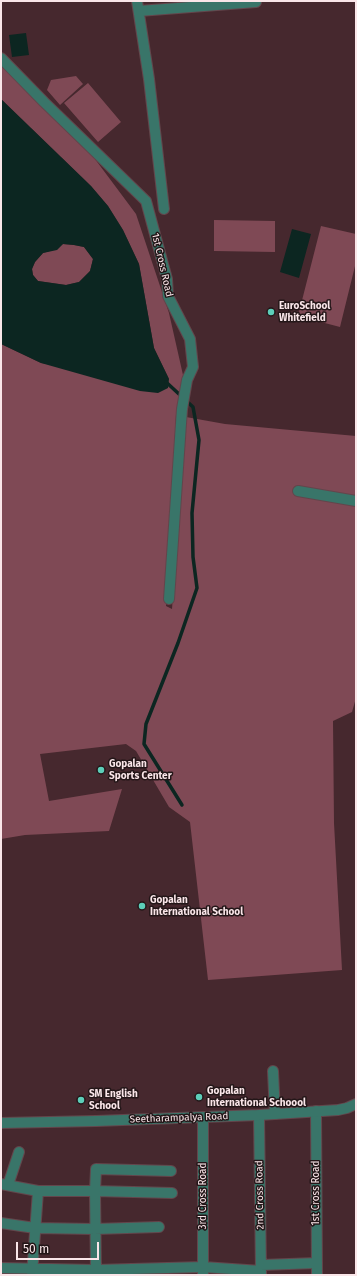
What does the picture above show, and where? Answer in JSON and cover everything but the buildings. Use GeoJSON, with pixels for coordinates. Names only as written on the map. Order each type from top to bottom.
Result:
{"type":"FeatureCollection","features":[{"type":"Feature","properties":{"kind":"street"},"geometry":{"type":"LineString","coordinates":[[164,209],[149,79],[138,6],[256,2]]}},
{"type":"Feature","properties":{"kind":"street","name":"1st Cross Road"},"geometry":{"type":"LineString","coordinates":[[1,58],[146,201],[167,279],[168,296],[190,339],[193,367],[187,380],[182,409],[169,599]]}},
{"type":"Feature","properties":{"kind":"street"},"geometry":{"type":"LineString","coordinates":[[298,491],[356,501]]}},
{"type":"Feature","properties":{"kind":"street"},"geometry":{"type":"LineString","coordinates":[[274,1070],[276,1114]]}},
{"type":"Feature","properties":{"kind":"street","name":"Seetharampalya Road"},"geometry":{"type":"LineString","coordinates":[[1,1122],[203,1118],[316,1111],[347,1108],[356,1104]]}},
{"type":"Feature","properties":{"kind":"street","name":"1st Cross Road"},"geometry":{"type":"LineString","coordinates":[[316,1111],[317,1275]]}},
{"type":"Feature","properties":{"kind":"street","name":"2nd Cross Road"},"geometry":{"type":"LineString","coordinates":[[259,1115],[261,1270]]}},
{"type":"Feature","properties":{"kind":"street","name":"3rd Cross Road"},"geometry":{"type":"LineString","coordinates":[[203,1118],[203,1271]]}},
{"type":"Feature","properties":{"kind":"street"},"geometry":{"type":"LineString","coordinates":[[19,1152],[5,1185],[38,1191],[172,1193]]}},
{"type":"Feature","properties":{"kind":"street"},"geometry":{"type":"LineString","coordinates":[[96,1272],[96,1169],[171,1170]]}},
{"type":"Feature","properties":{"kind":"street"},"geometry":{"type":"LineString","coordinates":[[33,1272],[38,1191]]}},
{"type":"Feature","properties":{"kind":"street"},"geometry":{"type":"LineString","coordinates":[[1,1223],[35,1228],[95,1229],[159,1227]]}},
{"type":"Feature","properties":{"kind":"street"},"geometry":{"type":"LineString","coordinates":[[1,1268],[33,1272],[203,1271],[261,1270],[317,1263]]}},
{"type":"Feature","properties":{"kind":"shaded area"},"geometry":{"type":"Polygon","coordinates":[[[26,33],[29,55],[12,57],[9,35],[26,33]]]}},
{"type":"Feature","properties":{"kind":"shaded area"},"geometry":{"type":"Polygon","coordinates":[[[1,65],[89,151],[136,214],[169,313],[183,375],[176,415],[166,606],[172,609],[186,417],[225,424],[356,436],[356,698],[352,712],[333,721],[334,823],[342,970],[208,980],[190,822],[169,807],[136,751],[126,744],[40,754],[49,801],[122,789],[109,831],[25,835],[1,839],[1,344],[41,363],[169,379],[154,348],[139,264],[123,230],[108,206],[91,186],[1,99],[1,65]]]}},
{"type":"Feature","properties":{"kind":"shaded area"},"geometry":{"type":"Polygon","coordinates":[[[76,76],[83,84],[60,105],[47,90],[51,80],[76,76]]]}},
{"type":"Feature","properties":{"kind":"shaded area"},"geometry":{"type":"Polygon","coordinates":[[[88,83],[121,122],[98,142],[64,103],[88,83]]]}},
{"type":"Feature","properties":{"kind":"shaded area"},"geometry":{"type":"Polygon","coordinates":[[[1,99],[91,186],[108,206],[123,230],[139,264],[154,348],[169,379],[168,388],[158,393],[140,391],[41,363],[1,344],[1,99]],[[63,244],[57,250],[43,253],[35,262],[32,269],[33,275],[38,281],[66,285],[79,282],[90,271],[93,259],[84,247],[63,244]]]}},
{"type":"Feature","properties":{"kind":"shaded area"},"geometry":{"type":"Polygon","coordinates":[[[214,220],[275,221],[275,252],[214,251],[214,220]]]}},
{"type":"Feature","properties":{"kind":"shaded area"},"geometry":{"type":"Polygon","coordinates":[[[321,226],[356,234],[356,262],[340,327],[298,316],[321,226]]]}},
{"type":"Feature","properties":{"kind":"shaded area"},"geometry":{"type":"Polygon","coordinates":[[[292,229],[311,234],[299,278],[280,272],[292,229]]]}},
{"type":"Feature","properties":{"kind":"shaded area"},"geometry":{"type":"Polygon","coordinates":[[[63,244],[84,247],[93,259],[90,271],[79,282],[66,285],[38,281],[33,275],[32,269],[35,262],[43,253],[63,244]]]}},
{"type":"Feature","properties":{"kind":"waterway"},"geometry":{"type":"LineString","coordinates":[[166,382],[193,407],[199,440],[192,513],[193,557],[197,588],[178,643],[146,724],[144,744],[182,805]]}},
{"type":"Feature","properties":{"kind":"place","name":"EuroSchool Whitefield"},"geometry":{"type":"Point","coordinates":[271,312]}},
{"type":"Feature","properties":{"kind":"place","name":"Gopalan Sports Center"},"geometry":{"type":"Point","coordinates":[101,770]}},
{"type":"Feature","properties":{"kind":"place","name":"Gopalan International School"},"geometry":{"type":"Point","coordinates":[142,906]}},
{"type":"Feature","properties":{"kind":"place","name":"Gopalan International Schoool"},"geometry":{"type":"Point","coordinates":[199,1097]}},
{"type":"Feature","properties":{"kind":"place","name":"SM English School"},"geometry":{"type":"Point","coordinates":[81,1100]}}]}
